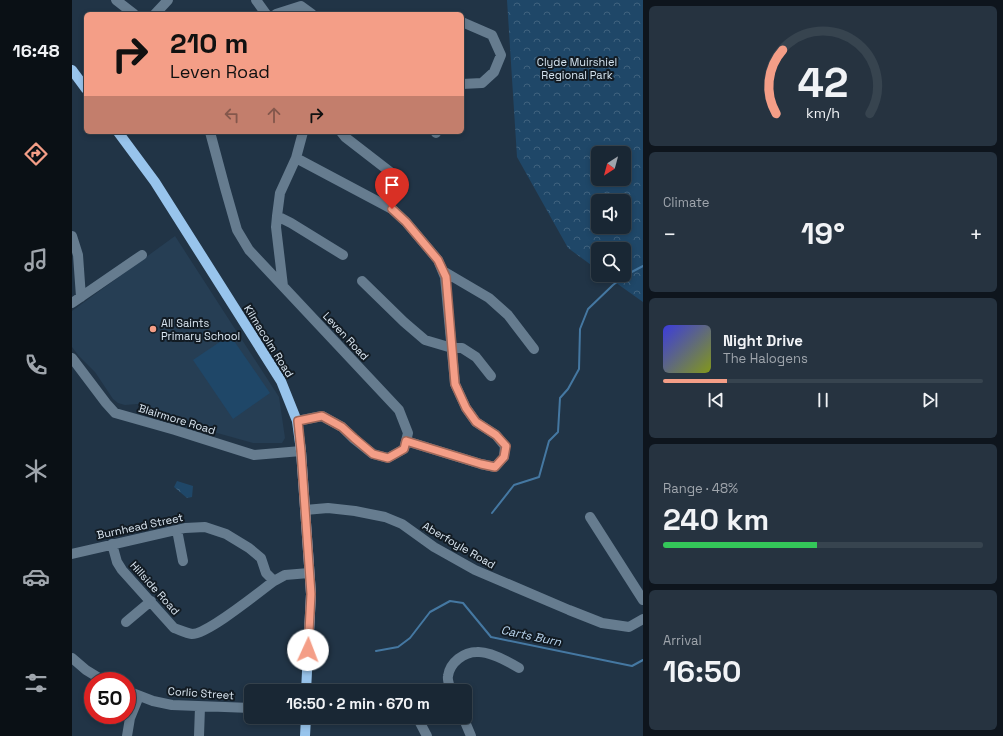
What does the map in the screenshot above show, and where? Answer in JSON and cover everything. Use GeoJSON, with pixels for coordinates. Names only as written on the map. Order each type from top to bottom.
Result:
{"type":"FeatureCollection","features":[{"type":"Feature","properties":{"kind":"main road"},"geometry":{"type":"LineString","coordinates":[[72,70],[84,86]]}},
{"type":"Feature","properties":{"kind":"main road","name":"Kilmacolm Road"},"geometry":{"type":"LineString","coordinates":[[119,134],[155,182],[281,381],[298,421],[311,594],[306,684]]}},
{"type":"Feature","properties":{"kind":"main road"},"geometry":{"type":"LineString","coordinates":[[305,736],[306,724]]}},
{"type":"Feature","properties":{"kind":"street"},"geometry":{"type":"LineString","coordinates":[[116,0],[131,12]]}},
{"type":"Feature","properties":{"kind":"street"},"geometry":{"type":"LineString","coordinates":[[157,12],[168,0]]}},
{"type":"Feature","properties":{"kind":"street"},"geometry":{"type":"LineString","coordinates":[[256,0],[265,12]]}},
{"type":"Feature","properties":{"kind":"street"},"geometry":{"type":"LineString","coordinates":[[282,12],[300,6],[309,12]]}},
{"type":"Feature","properties":{"kind":"street"},"geometry":{"type":"LineString","coordinates":[[464,23],[492,34],[501,55],[494,72],[482,83],[464,84]]}},
{"type":"Feature","properties":{"kind":"street","name":"Leven Road"},"geometry":{"type":"LineString","coordinates":[[210,134],[224,188],[237,230],[250,250],[399,410],[408,433],[406,441]]}},
{"type":"Feature","properties":{"kind":"street"},"geometry":{"type":"LineString","coordinates":[[283,286],[276,227],[277,216],[280,193],[296,158],[302,134]]}},
{"type":"Feature","properties":{"kind":"street"},"geometry":{"type":"LineString","coordinates":[[343,134],[398,178]]}},
{"type":"Feature","properties":{"kind":"street"},"geometry":{"type":"LineString","coordinates":[[296,158],[392,209],[406,222],[438,260],[446,277],[455,384],[466,408],[476,422],[496,435],[506,446],[504,457],[495,467],[406,441],[404,449],[388,458],[373,454],[342,427],[322,416],[298,421]]}},
{"type":"Feature","properties":{"kind":"street"},"geometry":{"type":"LineString","coordinates":[[277,216],[343,254]]}},
{"type":"Feature","properties":{"kind":"street"},"geometry":{"type":"LineString","coordinates":[[72,236],[78,255],[81,297]]}},
{"type":"Feature","properties":{"kind":"street"},"geometry":{"type":"LineString","coordinates":[[72,303],[142,255]]}},
{"type":"Feature","properties":{"kind":"street"},"geometry":{"type":"LineString","coordinates":[[443,271],[489,298],[508,314],[534,349]]}},
{"type":"Feature","properties":{"kind":"street"},"geometry":{"type":"LineString","coordinates":[[362,281],[404,322],[425,340],[452,348],[462,348],[476,357],[491,376]]}},
{"type":"Feature","properties":{"kind":"street","name":"Blairmore Road"},"geometry":{"type":"LineString","coordinates":[[72,358],[106,404],[115,413],[254,455],[301,451]]}},
{"type":"Feature","properties":{"kind":"street","name":"Aberfoyle Road"},"geometry":{"type":"LineString","coordinates":[[305,510],[328,508],[355,511],[384,517],[402,524],[434,546],[475,570],[602,623],[629,627],[643,619]]}},
{"type":"Feature","properties":{"kind":"street"},"geometry":{"type":"LineString","coordinates":[[590,517],[643,600]]}},
{"type":"Feature","properties":{"kind":"street","name":"Burnhead Street"},"geometry":{"type":"LineString","coordinates":[[72,554],[185,528],[205,527],[226,534],[249,548],[261,558],[266,573],[274,581]]}},
{"type":"Feature","properties":{"kind":"street"},"geometry":{"type":"LineString","coordinates":[[177,530],[183,561]]}},
{"type":"Feature","properties":{"kind":"street","name":"Hillside Road"},"geometry":{"type":"LineString","coordinates":[[112,544],[117,562],[122,570],[174,628],[184,632],[193,634],[202,631],[274,581]]}},
{"type":"Feature","properties":{"kind":"street"},"geometry":{"type":"LineString","coordinates":[[274,581],[285,575],[309,573]]}},
{"type":"Feature","properties":{"kind":"street"},"geometry":{"type":"LineString","coordinates":[[126,622],[151,601]]}},
{"type":"Feature","properties":{"kind":"street"},"geometry":{"type":"LineString","coordinates":[[450,684],[447,676],[453,663],[465,655],[478,651],[499,658],[519,668]]}},
{"type":"Feature","properties":{"kind":"street"},"geometry":{"type":"LineString","coordinates":[[72,658],[89,672]]}},
{"type":"Feature","properties":{"kind":"street","name":"Corlic Street"},"geometry":{"type":"LineString","coordinates":[[136,695],[153,701],[172,705],[244,708]]}},
{"type":"Feature","properties":{"kind":"street"},"geometry":{"type":"LineString","coordinates":[[127,736],[130,718],[139,696]]}},
{"type":"Feature","properties":{"kind":"street"},"geometry":{"type":"LineString","coordinates":[[199,736],[200,707]]}},
{"type":"Feature","properties":{"kind":"street"},"geometry":{"type":"LineString","coordinates":[[421,724],[427,736]]}},
{"type":"Feature","properties":{"kind":"street"},"geometry":{"type":"LineString","coordinates":[[466,724],[471,736]]}},
{"type":"Feature","properties":{"kind":"shaded area","name":"All Saints Primary School"},"geometry":{"type":"Polygon","coordinates":[[[175,236],[279,397],[285,438],[282,443],[253,443],[171,420],[159,410],[137,404],[125,405],[118,403],[113,399],[95,372],[72,347],[72,311],[175,236]]]}},
{"type":"Feature","properties":{"kind":"green space","name":"Clyde Muirshiel Regional Park"},"geometry":{"type":"Polygon","coordinates":[[[507,0],[643,0],[643,302],[615,282],[631,282],[631,242],[591,242],[591,265],[568,248],[517,157],[507,0]]]}},
{"type":"Feature","properties":{"kind":"green space"},"geometry":{"type":"Polygon","coordinates":[[[230,335],[270,393],[233,419],[193,360],[230,335]]]}},
{"type":"Feature","properties":{"kind":"green space"},"geometry":{"type":"Polygon","coordinates":[[[177,481],[193,486],[192,497],[187,498],[174,487],[177,481]]]}},
{"type":"Feature","properties":{"kind":"waterway"},"geometry":{"type":"LineString","coordinates":[[492,513],[514,485],[539,477],[549,441],[558,432],[560,398],[568,389],[579,369],[580,329],[588,309],[613,285],[626,275],[643,266]]}},
{"type":"Feature","properties":{"kind":"waterway","name":"Carts Burn"},"geometry":{"type":"LineString","coordinates":[[376,651],[398,647],[410,638],[430,612],[450,601],[463,603],[491,637],[632,666],[643,660]]}},
{"type":"Feature","properties":{"kind":"place","name":"All Saints Primary School"},"geometry":{"type":"Point","coordinates":[153,329]}},
{"type":"Feature","properties":{"kind":"route"},"geometry":{"type":"LineString","coordinates":[[308,650],[311,594],[298,421],[322,416],[342,427],[373,454],[388,458],[404,449],[406,441],[495,467],[504,457],[506,446],[496,435],[476,422],[466,408],[455,384],[446,277],[438,260],[406,222],[392,209]]}}]}
